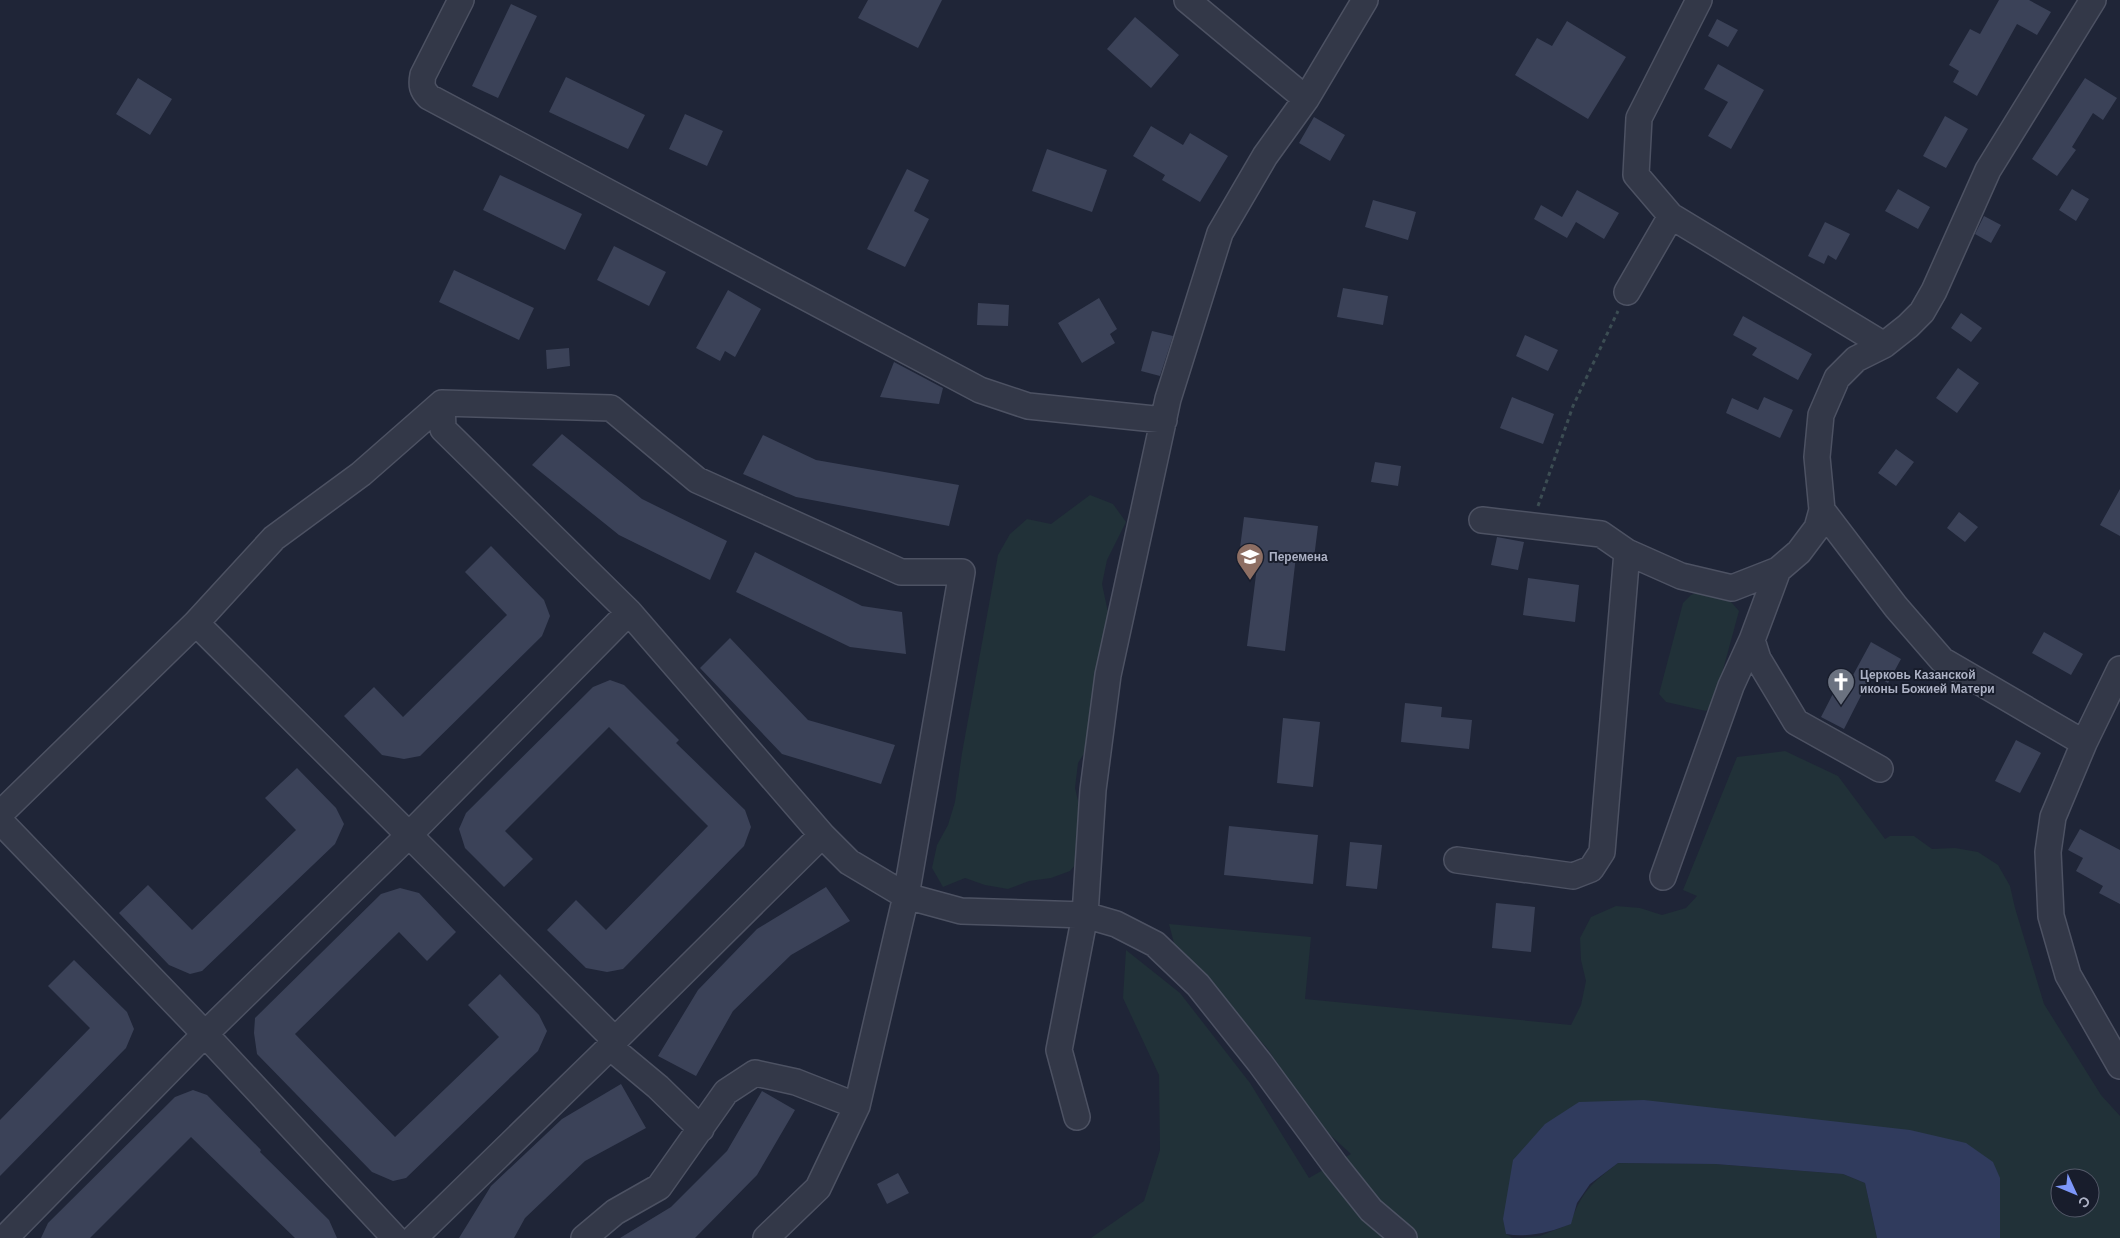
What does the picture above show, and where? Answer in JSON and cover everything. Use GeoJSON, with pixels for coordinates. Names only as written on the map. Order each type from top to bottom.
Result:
{"type":"FeatureCollection","features":[{"type":"Feature","properties":{"kind":"street"},"geometry":{"type":"LineString","coordinates":[[461,0],[423,75],[421,84],[424,92],[429,97],[980,390],[1028,406],[1164,420]]}},
{"type":"Feature","properties":{"kind":"street"},"geometry":{"type":"LineString","coordinates":[[1187,0],[1306,99]]}},
{"type":"Feature","properties":{"kind":"street"},"geometry":{"type":"LineString","coordinates":[[1077,1117],[1059,1050],[1085,915],[1093,790],[1108,675],[1168,400],[1220,233],[1264,156],[1306,99],[1365,0]]}},
{"type":"Feature","properties":{"kind":"street"},"geometry":{"type":"LineString","coordinates":[[1699,0],[1639,118],[1636,175],[1670,216],[1884,345]]}},
{"type":"Feature","properties":{"kind":"street"},"geometry":{"type":"LineString","coordinates":[[1482,520],[1601,534],[1626,552],[1681,576],[1732,588],[1778,570],[1799,552],[1816,528],[1822,510],[1817,457],[1822,415],[1837,378],[1856,359],[1884,345],[1922,312],[1934,291],[1988,170],[2092,0]]}},
{"type":"Feature","properties":{"kind":"street"},"geometry":{"type":"LineString","coordinates":[[1627,292],[1670,216]]}},
{"type":"Feature","properties":{"kind":"street"},"geometry":{"type":"LineString","coordinates":[[442,403],[443,429],[628,612],[822,835],[849,862],[906,896],[961,911],[1085,915],[1116,924],[1155,944],[1198,985],[1260,1063],[1335,1165],[1371,1210],[1404,1238]]}},
{"type":"Feature","properties":{"kind":"street"},"geometry":{"type":"LineString","coordinates":[[0,814],[196,623],[274,538],[361,474],[442,403],[611,408],[697,480],[901,572],[962,572],[906,896],[857,1106],[818,1188],[766,1238]]}},
{"type":"Feature","properties":{"kind":"street"},"geometry":{"type":"LineString","coordinates":[[1822,510],[1896,607],[1942,660],[2084,743]]}},
{"type":"Feature","properties":{"kind":"street"},"geometry":{"type":"LineString","coordinates":[[1457,860],[1573,876],[1591,868],[1602,852],[1626,552]]}},
{"type":"Feature","properties":{"kind":"street"},"geometry":{"type":"LineString","coordinates":[[1663,877],[1731,686],[1752,640],[1778,570]]}},
{"type":"Feature","properties":{"kind":"street"},"geometry":{"type":"LineString","coordinates":[[5,1238],[205,1034],[410,835],[628,612]]}},
{"type":"Feature","properties":{"kind":"street"},"geometry":{"type":"LineString","coordinates":[[196,623],[410,835],[612,1043],[701,1129]]}},
{"type":"Feature","properties":{"kind":"street"},"geometry":{"type":"LineString","coordinates":[[1752,640],[1758,660],[1796,722],[1880,770]]}},
{"type":"Feature","properties":{"kind":"street"},"geometry":{"type":"LineString","coordinates":[[2120,669],[2084,743],[2053,817],[2048,852],[2051,916],[2068,975],[2120,1066]]}},
{"type":"Feature","properties":{"kind":"street"},"geometry":{"type":"LineString","coordinates":[[0,822],[205,1034],[395,1238]]}},
{"type":"Feature","properties":{"kind":"street"},"geometry":{"type":"LineString","coordinates":[[414,1238],[822,835]]}},
{"type":"Feature","properties":{"kind":"street"},"geometry":{"type":"LineString","coordinates":[[584,1238],[615,1212],[659,1187],[726,1092],[755,1073],[796,1082],[857,1106]]}},
{"type":"Feature","properties":{"kind":"path"},"geometry":{"type":"LineString","coordinates":[[1532,525],[1572,406],[1627,292]]}},
{"type":"Feature","properties":{"kind":"shaded area"},"geometry":{"type":"Polygon","coordinates":[[[1090,495],[1113,504],[1126,522],[1107,560],[1102,584],[1112,631],[1090,744],[1078,763],[1075,788],[1080,809],[1085,854],[1070,871],[1051,878],[1029,881],[1008,889],[985,885],[965,878],[943,887],[932,868],[937,845],[948,825],[955,802],[962,753],[998,555],[1010,534],[1027,519],[1051,524],[1090,495]]]}},
{"type":"Feature","properties":{"kind":"shaded area"},"geometry":{"type":"Polygon","coordinates":[[[1697,593],[1731,602],[1739,611],[1714,703],[1706,711],[1666,702],[1659,694],[1683,603],[1691,595],[1697,593]]]}},
{"type":"Feature","properties":{"kind":"shaded area"},"geometry":{"type":"Polygon","coordinates":[[[1785,751],[1838,776],[1885,839],[1890,836],[1914,836],[1932,849],[1955,848],[1978,852],[1998,865],[2010,886],[2044,1004],[2101,1095],[2120,1116],[2120,1238],[2000,1238],[2000,1178],[1644,1100],[1506,1234],[1513,1238],[1091,1238],[1144,1201],[1160,1150],[1159,1075],[1123,998],[1126,950],[1180,993],[1250,1083],[1309,1178],[1351,1154],[1318,1124],[1267,1048],[1175,947],[1169,924],[1311,937],[1305,999],[1571,1025],[1581,1005],[1586,981],[1581,960],[1580,938],[1591,917],[1616,906],[1640,908],[1662,915],[1686,908],[1697,896],[1683,890],[1737,757],[1785,751]]]}},
{"type":"Feature","properties":{"kind":"shaded area"},"geometry":{"type":"Polygon","coordinates":[[[1618,1163],[1715,1164],[1843,1174],[1865,1183],[1877,1238],[1520,1238],[1540,1236],[1570,1224],[1588,1189],[1618,1163]]]}},
{"type":"Feature","properties":{"kind":"water"},"geometry":{"type":"Polygon","coordinates":[[[1644,1100],[1910,1130],[1966,1143],[1993,1162],[2000,1178],[2000,1238],[1877,1238],[1865,1183],[1843,1174],[1715,1164],[1618,1163],[1590,1184],[1577,1203],[1571,1224],[1539,1234],[1506,1234],[1503,1219],[1513,1160],[1545,1124],[1579,1102],[1644,1100]]]}},
{"type":"Feature","properties":{"kind":"building"},"geometry":{"type":"Polygon","coordinates":[[[868,0],[942,0],[918,48],[858,18],[868,0]]]}},
{"type":"Feature","properties":{"kind":"building"},"geometry":{"type":"Polygon","coordinates":[[[1999,0],[2029,0],[2051,12],[2037,35],[2017,24],[1977,96],[1953,82],[1959,71],[1949,65],[1970,29],[1980,34],[1999,0]]]}},
{"type":"Feature","properties":{"kind":"building"},"geometry":{"type":"Polygon","coordinates":[[[511,4],[537,16],[498,98],[472,86],[511,4]]]}},
{"type":"Feature","properties":{"kind":"building"},"geometry":{"type":"Polygon","coordinates":[[[1135,17],[1179,55],[1151,88],[1107,49],[1135,17]]]}},
{"type":"Feature","properties":{"kind":"building"},"geometry":{"type":"Polygon","coordinates":[[[1717,19],[1738,30],[1728,47],[1708,36],[1717,19]]]}},
{"type":"Feature","properties":{"kind":"building"},"geometry":{"type":"Polygon","coordinates":[[[1567,21],[1626,57],[1588,119],[1515,75],[1537,38],[1552,46],[1567,21]]]}},
{"type":"Feature","properties":{"kind":"building"},"geometry":{"type":"Polygon","coordinates":[[[1718,64],[1764,90],[1731,149],[1708,136],[1728,102],[1704,89],[1718,64]]]}},
{"type":"Feature","properties":{"kind":"building"},"geometry":{"type":"Polygon","coordinates":[[[566,77],[645,115],[628,149],[549,112],[566,77]]]}},
{"type":"Feature","properties":{"kind":"building"},"geometry":{"type":"Polygon","coordinates":[[[138,78],[172,99],[150,135],[116,114],[138,78]]]}},
{"type":"Feature","properties":{"kind":"building"},"geometry":{"type":"Polygon","coordinates":[[[2085,78],[2117,98],[2103,120],[2093,113],[2072,147],[2076,150],[2057,176],[2032,159],[2085,78]]]}},
{"type":"Feature","properties":{"kind":"building"},"geometry":{"type":"Polygon","coordinates":[[[685,114],[723,131],[707,166],[669,149],[685,114]]]}},
{"type":"Feature","properties":{"kind":"building"},"geometry":{"type":"Polygon","coordinates":[[[1945,116],[1968,129],[1946,168],[1923,156],[1945,116]]]}},
{"type":"Feature","properties":{"kind":"building"},"geometry":{"type":"Polygon","coordinates":[[[1314,117],[1345,135],[1330,161],[1299,143],[1314,117]]]}},
{"type":"Feature","properties":{"kind":"building"},"geometry":{"type":"Polygon","coordinates":[[[1151,126],[1183,145],[1190,133],[1228,156],[1200,202],[1162,180],[1165,175],[1133,156],[1151,126]]]}},
{"type":"Feature","properties":{"kind":"building"},"geometry":{"type":"Polygon","coordinates":[[[1047,149],[1107,170],[1092,212],[1032,191],[1047,149]]]}},
{"type":"Feature","properties":{"kind":"building"},"geometry":{"type":"Polygon","coordinates":[[[907,169],[929,180],[914,211],[929,219],[905,267],[867,249],[907,169]]]}},
{"type":"Feature","properties":{"kind":"building"},"geometry":{"type":"Polygon","coordinates":[[[500,175],[582,214],[565,250],[483,210],[500,175]]]}},
{"type":"Feature","properties":{"kind":"building"},"geometry":{"type":"Polygon","coordinates":[[[1898,189],[1930,207],[1918,229],[1885,211],[1898,189]]]}},
{"type":"Feature","properties":{"kind":"building"},"geometry":{"type":"Polygon","coordinates":[[[2072,189],[2089,199],[2076,221],[2059,210],[2072,189]]]}},
{"type":"Feature","properties":{"kind":"building"},"geometry":{"type":"Polygon","coordinates":[[[1577,190],[1619,213],[1604,239],[1576,222],[1567,238],[1534,219],[1541,205],[1562,217],[1577,190]]]}},
{"type":"Feature","properties":{"kind":"building"},"geometry":{"type":"Polygon","coordinates":[[[1373,200],[1416,212],[1408,240],[1365,227],[1373,200]]]}},
{"type":"Feature","properties":{"kind":"building"},"geometry":{"type":"Polygon","coordinates":[[[1984,216],[2001,225],[1991,243],[1975,234],[1984,216]]]}},
{"type":"Feature","properties":{"kind":"building"},"geometry":{"type":"Polygon","coordinates":[[[1825,222],[1850,234],[1836,260],[1828,255],[1824,264],[1808,256],[1825,222]]]}},
{"type":"Feature","properties":{"kind":"building"},"geometry":{"type":"Polygon","coordinates":[[[614,246],[666,272],[649,306],[597,280],[614,246]]]}},
{"type":"Feature","properties":{"kind":"building"},"geometry":{"type":"Polygon","coordinates":[[[454,270],[534,308],[519,340],[439,302],[454,270]]]}},
{"type":"Feature","properties":{"kind":"building"},"geometry":{"type":"Polygon","coordinates":[[[1343,288],[1388,296],[1383,325],[1337,317],[1343,288]]]}},
{"type":"Feature","properties":{"kind":"building"},"geometry":{"type":"Polygon","coordinates":[[[728,290],[761,309],[735,357],[725,351],[720,361],[696,348],[728,290]]]}},
{"type":"Feature","properties":{"kind":"building"},"geometry":{"type":"Polygon","coordinates":[[[1099,298],[1117,329],[1110,334],[1115,343],[1082,363],[1058,323],[1099,298]]]}},
{"type":"Feature","properties":{"kind":"building"},"geometry":{"type":"Polygon","coordinates":[[[978,303],[1009,305],[1008,326],[977,325],[978,303]]]}},
{"type":"Feature","properties":{"kind":"building"},"geometry":{"type":"Polygon","coordinates":[[[1961,313],[1982,328],[1971,342],[1951,328],[1961,313]]]}},
{"type":"Feature","properties":{"kind":"building"},"geometry":{"type":"Polygon","coordinates":[[[1743,316],[1812,354],[1798,380],[1752,355],[1757,348],[1733,335],[1743,316]]]}},
{"type":"Feature","properties":{"kind":"building"},"geometry":{"type":"Polygon","coordinates":[[[1152,331],[1173,336],[1160,376],[1141,371],[1152,331]]]}},
{"type":"Feature","properties":{"kind":"building"},"geometry":{"type":"Polygon","coordinates":[[[1525,335],[1558,350],[1548,371],[1516,356],[1525,335]]]}},
{"type":"Feature","properties":{"kind":"building"},"geometry":{"type":"Polygon","coordinates":[[[569,348],[570,366],[547,369],[546,350],[569,348]]]}},
{"type":"Feature","properties":{"kind":"building"},"geometry":{"type":"Polygon","coordinates":[[[894,362],[943,388],[939,404],[880,397],[894,362]]]}},
{"type":"Feature","properties":{"kind":"building"},"geometry":{"type":"Polygon","coordinates":[[[1958,368],[1979,383],[1957,413],[1936,398],[1958,368]]]}},
{"type":"Feature","properties":{"kind":"building"},"geometry":{"type":"Polygon","coordinates":[[[1512,397],[1554,414],[1543,444],[1500,428],[1512,397]]]}},
{"type":"Feature","properties":{"kind":"building"},"geometry":{"type":"Polygon","coordinates":[[[1764,397],[1793,410],[1780,438],[1726,413],[1732,398],[1758,410],[1764,397]]]}},
{"type":"Feature","properties":{"kind":"building"},"geometry":{"type":"Polygon","coordinates":[[[562,434],[642,499],[727,541],[710,580],[619,535],[532,465],[562,434]]]}},
{"type":"Feature","properties":{"kind":"building"},"geometry":{"type":"Polygon","coordinates":[[[763,435],[816,460],[959,485],[949,526],[796,497],[743,474],[763,435]]]}},
{"type":"Feature","properties":{"kind":"building"},"geometry":{"type":"Polygon","coordinates":[[[1896,449],[1914,462],[1896,486],[1878,473],[1896,449]]]}},
{"type":"Feature","properties":{"kind":"building"},"geometry":{"type":"Polygon","coordinates":[[[1375,462],[1401,466],[1398,486],[1371,482],[1375,462]]]}},
{"type":"Feature","properties":{"kind":"building"},"geometry":{"type":"Polygon","coordinates":[[[2120,489],[2120,536],[2100,525],[2120,489]]]}},
{"type":"Feature","properties":{"kind":"building"},"geometry":{"type":"Polygon","coordinates":[[[1959,512],[1978,527],[1965,542],[1947,528],[1959,512]]]}},
{"type":"Feature","properties":{"kind":"building"},"geometry":{"type":"Polygon","coordinates":[[[1244,517],[1318,526],[1314,558],[1296,556],[1285,651],[1247,646],[1259,551],[1240,548],[1244,517]]]}},
{"type":"Feature","properties":{"kind":"building"},"geometry":{"type":"Polygon","coordinates":[[[1497,537],[1524,542],[1518,570],[1491,565],[1497,537]]]}},
{"type":"Feature","properties":{"kind":"building"},"geometry":{"type":"Polygon","coordinates":[[[491,546],[544,600],[550,616],[542,636],[420,756],[404,759],[382,755],[344,716],[374,687],[403,717],[507,615],[465,572],[491,546]]]}},
{"type":"Feature","properties":{"kind":"building"},"geometry":{"type":"Polygon","coordinates":[[[755,552],[862,606],[902,612],[906,654],[850,647],[736,592],[755,552]]]}},
{"type":"Feature","properties":{"kind":"building"},"geometry":{"type":"Polygon","coordinates":[[[1528,578],[1579,585],[1575,622],[1523,615],[1528,578]]]}},
{"type":"Feature","properties":{"kind":"building"},"geometry":{"type":"Polygon","coordinates":[[[2044,632],[2083,654],[2071,675],[2032,653],[2044,632]]]}},
{"type":"Feature","properties":{"kind":"building"},"geometry":{"type":"Polygon","coordinates":[[[730,638],[808,720],[895,745],[881,784],[782,754],[700,668],[730,638]]]}},
{"type":"Feature","properties":{"kind":"building"},"geometry":{"type":"Polygon","coordinates":[[[1871,642],[1901,659],[1888,683],[1872,674],[1844,729],[1821,717],[1838,684],[1846,688],[1871,642]]]}},
{"type":"Feature","properties":{"kind":"building"},"geometry":{"type":"Polygon","coordinates":[[[610,680],[624,685],[679,740],[676,743],[745,810],[751,827],[744,846],[623,969],[607,972],[586,968],[547,930],[576,900],[606,930],[708,826],[609,727],[505,831],[533,859],[504,887],[465,848],[459,829],[466,813],[593,687],[610,680]]]}},
{"type":"Feature","properties":{"kind":"building"},"geometry":{"type":"Polygon","coordinates":[[[1405,703],[1442,707],[1441,717],[1472,720],[1469,749],[1401,742],[1405,703]]]}},
{"type":"Feature","properties":{"kind":"building"},"geometry":{"type":"Polygon","coordinates":[[[1283,718],[1320,722],[1313,787],[1277,783],[1283,718]]]}},
{"type":"Feature","properties":{"kind":"building"},"geometry":{"type":"Polygon","coordinates":[[[2016,740],[2041,753],[2020,793],[1995,781],[2016,740]]]}},
{"type":"Feature","properties":{"kind":"building"},"geometry":{"type":"Polygon","coordinates":[[[297,768],[336,808],[344,824],[335,844],[202,971],[190,974],[169,965],[119,913],[148,885],[192,930],[296,830],[265,798],[297,768]]]}},
{"type":"Feature","properties":{"kind":"building"},"geometry":{"type":"Polygon","coordinates":[[[1229,826],[1318,835],[1313,884],[1224,875],[1229,826]]]}},
{"type":"Feature","properties":{"kind":"building"},"geometry":{"type":"Polygon","coordinates":[[[2080,829],[2120,850],[2120,904],[2099,893],[2103,886],[2076,871],[2083,858],[2068,850],[2080,829]]]}},
{"type":"Feature","properties":{"kind":"building"},"geometry":{"type":"Polygon","coordinates":[[[1350,842],[1382,845],[1377,889],[1346,886],[1350,842]]]}},
{"type":"Feature","properties":{"kind":"building"},"geometry":{"type":"Polygon","coordinates":[[[826,887],[850,921],[791,955],[733,1011],[696,1076],[658,1056],[698,990],[757,929],[826,887]]]}},
{"type":"Feature","properties":{"kind":"building"},"geometry":{"type":"Polygon","coordinates":[[[400,888],[419,893],[456,932],[427,961],[399,932],[295,1034],[395,1137],[499,1037],[468,1005],[500,974],[539,1015],[547,1031],[538,1051],[406,1178],[393,1181],[372,1172],[257,1054],[254,1033],[255,1018],[381,894],[400,888]]]}},
{"type":"Feature","properties":{"kind":"building"},"geometry":{"type":"Polygon","coordinates":[[[1496,903],[1535,907],[1531,952],[1492,948],[1496,903]]]}},
{"type":"Feature","properties":{"kind":"building"},"geometry":{"type":"Polygon","coordinates":[[[74,960],[127,1012],[134,1029],[126,1048],[0,1176],[0,1120],[90,1028],[48,986],[74,960]]]}},
{"type":"Feature","properties":{"kind":"building"},"geometry":{"type":"Polygon","coordinates":[[[621,1084],[646,1128],[585,1161],[525,1218],[514,1238],[459,1238],[491,1186],[562,1119],[621,1084]]]}},
{"type":"Feature","properties":{"kind":"building"},"geometry":{"type":"Polygon","coordinates":[[[193,1090],[207,1095],[261,1150],[260,1152],[329,1220],[337,1238],[295,1238],[191,1137],[90,1238],[41,1238],[48,1223],[175,1097],[193,1090]]]}},
{"type":"Feature","properties":{"kind":"building"},"geometry":{"type":"Polygon","coordinates":[[[762,1091],[795,1110],[757,1175],[695,1238],[620,1238],[671,1207],[727,1151],[762,1091]]]}},
{"type":"Feature","properties":{"kind":"building"},"geometry":{"type":"Polygon","coordinates":[[[898,1173],[909,1193],[887,1204],[877,1184],[898,1173]]]}},
{"type":"Feature","properties":{"kind":"place","name":"Перемена"},"geometry":{"type":"Point","coordinates":[1250,581]}},
{"type":"Feature","properties":{"kind":"place","name":"Церковь Казанской иконы Божией Матери"},"geometry":{"type":"Point","coordinates":[1841,706]}}]}
